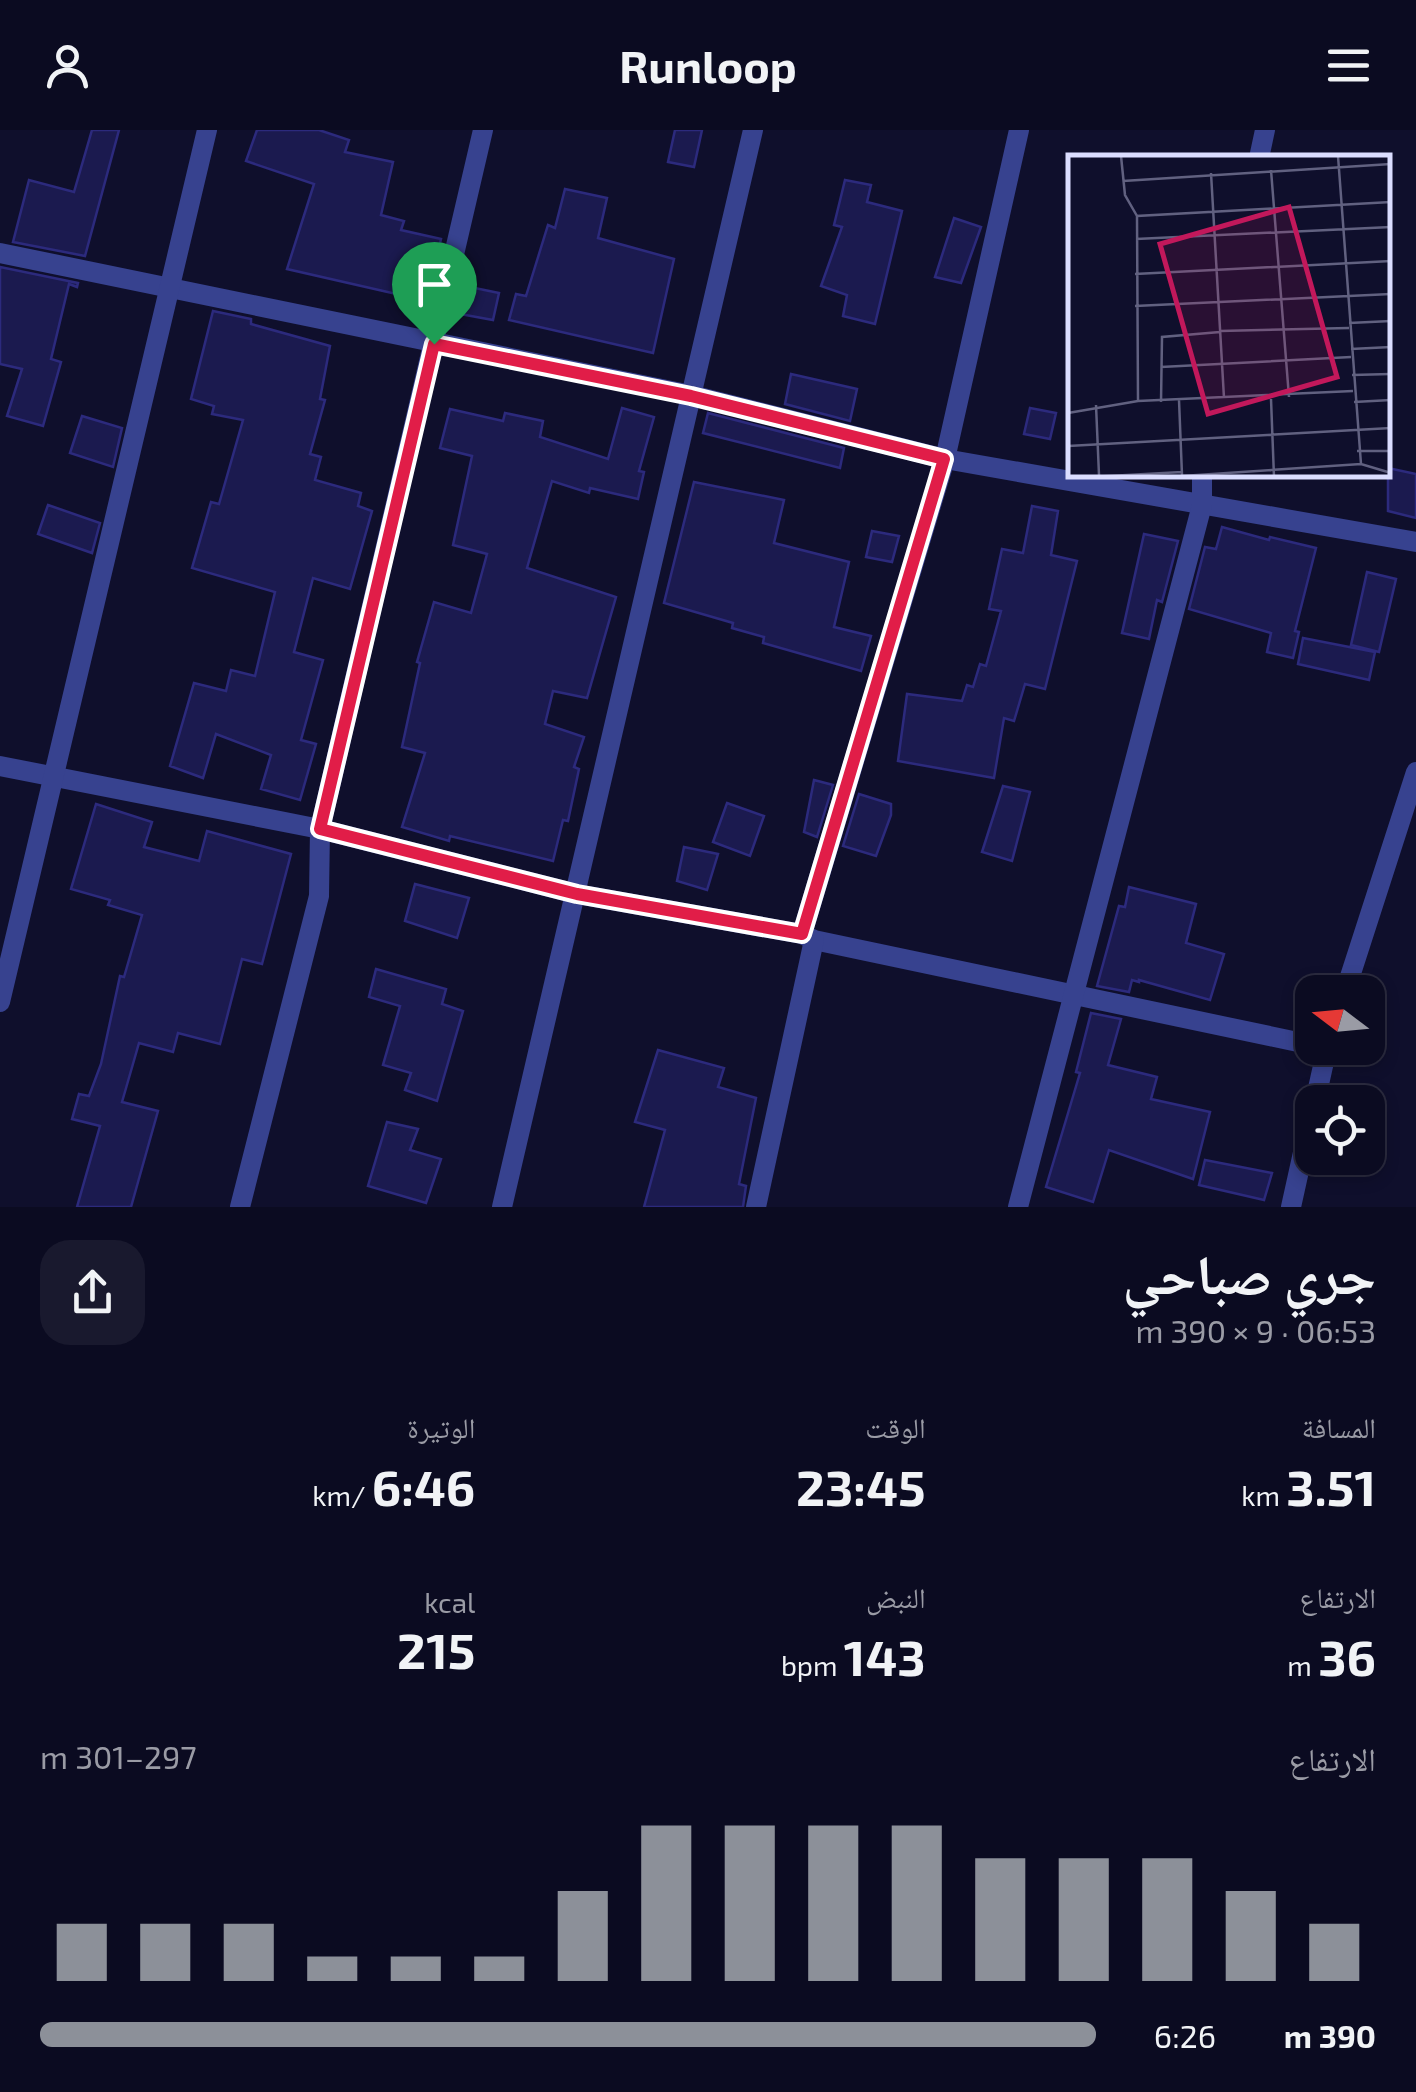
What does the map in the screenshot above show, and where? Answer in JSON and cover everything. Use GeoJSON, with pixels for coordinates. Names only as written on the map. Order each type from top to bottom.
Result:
{"type":"FeatureCollection","features":[{"type":"Feature","properties":{"kind":"street"},"geometry":{"type":"LineString","coordinates":[[0,1002],[207,130]]}},
{"type":"Feature","properties":{"kind":"street"},"geometry":{"type":"LineString","coordinates":[[240,1207],[319,896],[320,829],[482,130]]}},
{"type":"Feature","properties":{"kind":"street"},"geometry":{"type":"LineString","coordinates":[[502,1207],[753,130]]}},
{"type":"Feature","properties":{"kind":"street"},"geometry":{"type":"LineString","coordinates":[[756,1207],[808,937],[944,459],[1019,130]]}},
{"type":"Feature","properties":{"kind":"street"},"geometry":{"type":"LineString","coordinates":[[1260,155],[1265,130]]}},
{"type":"Feature","properties":{"kind":"street"},"geometry":{"type":"LineString","coordinates":[[0,254],[691,396],[944,459],[1416,542]]}},
{"type":"Feature","properties":{"kind":"street"},"geometry":{"type":"LineString","coordinates":[[1018,1207],[1202,505],[1202,478]]}},
{"type":"Feature","properties":{"kind":"street"},"geometry":{"type":"LineString","coordinates":[[0,766],[320,829],[577,894],[808,937],[1295,1042]]}},
{"type":"Feature","properties":{"kind":"street"},"geometry":{"type":"LineString","coordinates":[[1350,975],[1416,772]]}},
{"type":"Feature","properties":{"kind":"street"},"geometry":{"type":"LineString","coordinates":[[1290,1207],[1297,1175]]}},
{"type":"Feature","properties":{"kind":"building"},"geometry":{"type":"Polygon","coordinates":[[[92,130],[119,130],[85,256],[13,242],[29,180],[74,192],[92,130]]]}},
{"type":"Feature","properties":{"kind":"building"},"geometry":{"type":"Polygon","coordinates":[[[257,130],[319,130],[349,140],[345,152],[393,162],[381,215],[404,221],[401,230],[441,239],[427,301],[287,269],[314,184],[246,161],[257,130]]]}},
{"type":"Feature","properties":{"kind":"building"},"geometry":{"type":"Polygon","coordinates":[[[675,130],[702,130],[694,167],[668,162],[675,130]]]}},
{"type":"Feature","properties":{"kind":"building"},"geometry":{"type":"Polygon","coordinates":[[[845,180],[871,185],[867,202],[902,211],[875,324],[843,316],[847,295],[821,286],[842,227],[834,225],[845,180]]]}},
{"type":"Feature","properties":{"kind":"building"},"geometry":{"type":"Polygon","coordinates":[[[565,189],[607,198],[598,238],[674,259],[653,353],[509,320],[516,294],[526,296],[548,225],[555,228],[565,189]]]}},
{"type":"Feature","properties":{"kind":"building"},"geometry":{"type":"Polygon","coordinates":[[[954,218],[981,227],[961,283],[935,277],[954,218]]]}},
{"type":"Feature","properties":{"kind":"building"},"geometry":{"type":"Polygon","coordinates":[[[0,267],[78,283],[77,287],[69,284],[51,359],[61,362],[43,426],[7,416],[22,369],[0,364],[0,267]]]}},
{"type":"Feature","properties":{"kind":"building"},"geometry":{"type":"Polygon","coordinates":[[[465,286],[499,293],[493,320],[460,314],[465,286]]]}},
{"type":"Feature","properties":{"kind":"building"},"geometry":{"type":"Polygon","coordinates":[[[213,311],[251,319],[251,324],[330,346],[320,399],[325,400],[310,454],[321,457],[315,480],[361,493],[358,506],[372,511],[350,589],[313,578],[294,652],[323,660],[301,740],[316,744],[300,800],[261,789],[271,755],[216,734],[203,778],[170,766],[194,683],[226,691],[231,670],[255,676],[275,592],[192,568],[211,502],[219,504],[243,420],[212,414],[214,406],[191,399],[213,311]]]}},
{"type":"Feature","properties":{"kind":"building"},"geometry":{"type":"Polygon","coordinates":[[[791,374],[857,389],[850,421],[785,404],[791,374]]]}},
{"type":"Feature","properties":{"kind":"building"},"geometry":{"type":"Polygon","coordinates":[[[622,408],[654,417],[639,471],[644,472],[638,499],[590,488],[589,493],[552,481],[527,568],[616,597],[587,698],[553,691],[545,724],[584,737],[574,767],[579,769],[568,821],[563,820],[553,861],[450,836],[449,841],[402,827],[425,753],[402,747],[420,663],[417,662],[434,602],[471,613],[487,554],[453,545],[472,456],[440,448],[450,409],[503,421],[505,413],[543,421],[540,437],[608,459],[622,408]]]}},
{"type":"Feature","properties":{"kind":"building"},"geometry":{"type":"Polygon","coordinates":[[[1030,408],[1056,413],[1050,439],[1024,434],[1030,408]]]}},
{"type":"Feature","properties":{"kind":"building"},"geometry":{"type":"Polygon","coordinates":[[[708,413],[844,448],[840,468],[703,433],[708,413]]]}},
{"type":"Feature","properties":{"kind":"building"},"geometry":{"type":"Polygon","coordinates":[[[82,416],[122,428],[113,467],[70,453],[82,416]]]}},
{"type":"Feature","properties":{"kind":"building"},"geometry":{"type":"Polygon","coordinates":[[[1391,469],[1416,474],[1416,518],[1388,511],[1391,469]]]}},
{"type":"Feature","properties":{"kind":"building"},"geometry":{"type":"Polygon","coordinates":[[[694,482],[784,500],[774,543],[849,562],[834,627],[871,636],[861,671],[763,643],[764,637],[732,628],[733,623],[664,603],[694,482]]]}},
{"type":"Feature","properties":{"kind":"building"},"geometry":{"type":"Polygon","coordinates":[[[48,505],[100,523],[92,553],[38,534],[48,505]]]}},
{"type":"Feature","properties":{"kind":"building"},"geometry":{"type":"Polygon","coordinates":[[[1032,506],[1058,511],[1051,555],[1077,561],[1045,689],[1025,684],[1014,721],[1004,718],[994,778],[898,761],[907,694],[962,701],[967,685],[973,687],[980,664],[986,666],[1001,611],[989,609],[1002,549],[1023,553],[1032,506]]]}},
{"type":"Feature","properties":{"kind":"building"},"geometry":{"type":"Polygon","coordinates":[[[1222,527],[1316,548],[1295,631],[1299,632],[1293,658],[1267,652],[1271,633],[1189,609],[1205,547],[1216,549],[1222,527]]]}},
{"type":"Feature","properties":{"kind":"building"},"geometry":{"type":"Polygon","coordinates":[[[872,531],[899,536],[892,562],[866,557],[872,531]]]}},
{"type":"Feature","properties":{"kind":"building"},"geometry":{"type":"Polygon","coordinates":[[[1144,534],[1178,541],[1162,602],[1157,600],[1149,639],[1122,633],[1144,534]]]}},
{"type":"Feature","properties":{"kind":"building"},"geometry":{"type":"Polygon","coordinates":[[[1367,572],[1396,579],[1379,652],[1351,645],[1367,572]]]}},
{"type":"Feature","properties":{"kind":"building"},"geometry":{"type":"Polygon","coordinates":[[[1303,638],[1375,652],[1369,680],[1298,664],[1303,638]]]}},
{"type":"Feature","properties":{"kind":"building"},"geometry":{"type":"Polygon","coordinates":[[[814,780],[833,785],[817,837],[804,832],[814,780]]]}},
{"type":"Feature","properties":{"kind":"building"},"geometry":{"type":"Polygon","coordinates":[[[1003,786],[1030,792],[1012,861],[982,852],[1003,786]]]}},
{"type":"Feature","properties":{"kind":"building"},"geometry":{"type":"Polygon","coordinates":[[[859,794],[891,804],[891,815],[876,856],[843,846],[859,794]]]}},
{"type":"Feature","properties":{"kind":"building"},"geometry":{"type":"Polygon","coordinates":[[[727,803],[764,816],[750,856],[713,842],[727,803]]]}},
{"type":"Feature","properties":{"kind":"building"},"geometry":{"type":"Polygon","coordinates":[[[96,804],[152,822],[144,847],[199,861],[207,831],[291,854],[262,964],[242,959],[220,1044],[178,1033],[173,1052],[139,1043],[122,1102],[158,1111],[131,1207],[77,1207],[100,1126],[72,1119],[79,1094],[89,1096],[101,1064],[120,976],[124,977],[142,915],[108,905],[110,900],[71,889],[96,804]]]}},
{"type":"Feature","properties":{"kind":"building"},"geometry":{"type":"Polygon","coordinates":[[[684,847],[718,854],[707,890],[677,881],[684,847]]]}},
{"type":"Feature","properties":{"kind":"building"},"geometry":{"type":"Polygon","coordinates":[[[415,884],[469,898],[457,938],[405,921],[415,884]]]}},
{"type":"Feature","properties":{"kind":"building"},"geometry":{"type":"Polygon","coordinates":[[[1129,887],[1196,904],[1186,943],[1224,954],[1210,1000],[1139,980],[1132,980],[1129,992],[1097,986],[1119,906],[1125,907],[1129,887]]]}},
{"type":"Feature","properties":{"kind":"building"},"geometry":{"type":"Polygon","coordinates":[[[376,969],[446,989],[442,1004],[463,1011],[437,1101],[405,1090],[411,1073],[383,1065],[400,1006],[369,997],[376,969]]]}},
{"type":"Feature","properties":{"kind":"building"},"geometry":{"type":"Polygon","coordinates":[[[1091,1013],[1121,1019],[1108,1065],[1157,1077],[1151,1099],[1210,1112],[1193,1179],[1109,1150],[1093,1202],[1046,1187],[1080,1073],[1076,1072],[1091,1013]]]}},
{"type":"Feature","properties":{"kind":"building"},"geometry":{"type":"Polygon","coordinates":[[[658,1050],[724,1068],[718,1087],[756,1098],[739,1184],[746,1186],[743,1207],[644,1207],[665,1130],[635,1122],[658,1050]]]}},
{"type":"Feature","properties":{"kind":"building"},"geometry":{"type":"Polygon","coordinates":[[[387,1122],[418,1129],[410,1150],[441,1159],[426,1203],[368,1186],[387,1122]]]}},
{"type":"Feature","properties":{"kind":"building"},"geometry":{"type":"Polygon","coordinates":[[[1205,1160],[1272,1173],[1264,1200],[1199,1185],[1205,1160]]]}},
{"type":"Feature","properties":{"kind":"route"},"geometry":{"type":"LineString","coordinates":[[434,344],[691,396],[944,459],[802,934],[577,894],[320,829],[434,344]]}}]}
